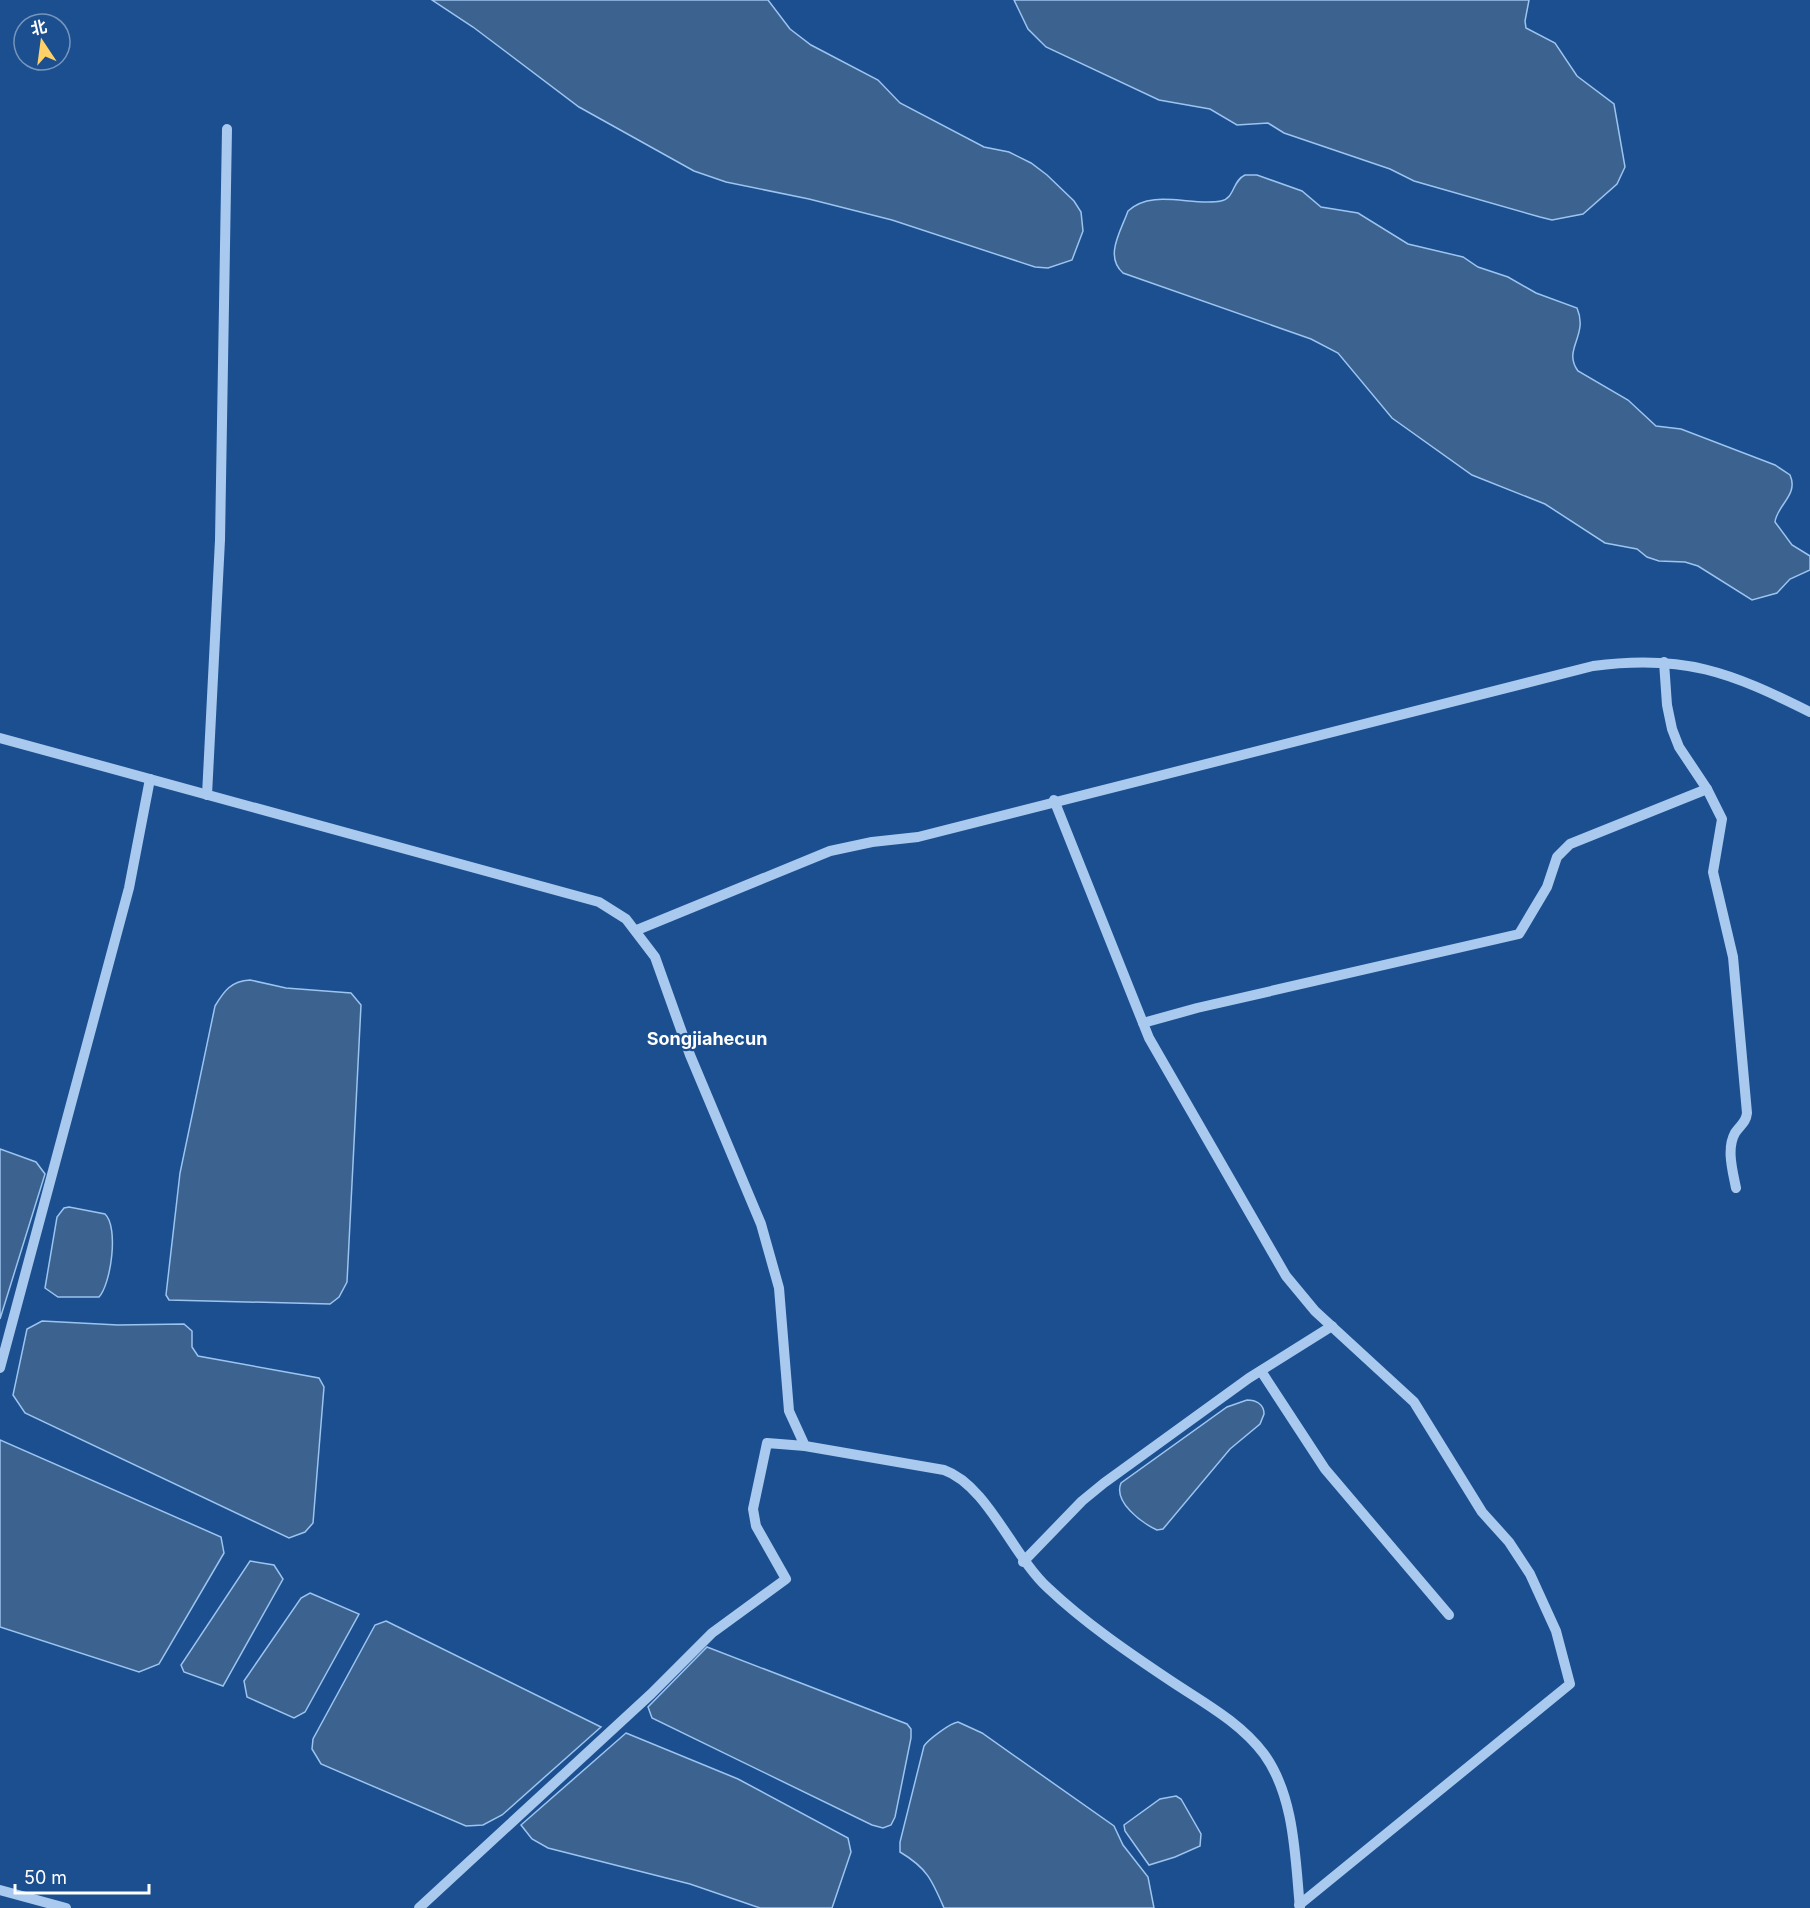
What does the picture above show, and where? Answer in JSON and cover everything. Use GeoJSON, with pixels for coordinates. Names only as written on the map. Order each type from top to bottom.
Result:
{"type":"FeatureCollection","features":[{"type":"Feature","properties":{"kind":"street"},"geometry":{"type":"LineString","coordinates":[[207,795],[220,540],[227,129]]}},
{"type":"Feature","properties":{"kind":"street"},"geometry":{"type":"LineString","coordinates":[[637,930],[830,851],[872,842],[918,837],[1054,800],[1593,666],[1627,661],[1665,662],[1703,668],[1748,681],[1810,712]]}},
{"type":"Feature","properties":{"kind":"street"},"geometry":{"type":"LineString","coordinates":[[1665,662],[1667,705],[1672,729],[1722,819],[1713,872],[1733,957],[1748,1113],[1747,1120],[1736,1132],[1731,1146],[1736,1188]]}},
{"type":"Feature","properties":{"kind":"street"},"geometry":{"type":"LineString","coordinates":[[0,738],[599,902],[626,919],[637,930],[662,973],[690,1055],[761,1224],[779,1288],[789,1412],[805,1446]]}},
{"type":"Feature","properties":{"kind":"street"},"geometry":{"type":"LineString","coordinates":[[0,1368],[129,888],[150,779]]}},
{"type":"Feature","properties":{"kind":"street"},"geometry":{"type":"LineString","coordinates":[[1143,1023],[1519,934],[1547,887],[1557,857],[1570,844],[1707,789]]}},
{"type":"Feature","properties":{"kind":"street"},"geometry":{"type":"LineString","coordinates":[[1054,800],[1149,1038],[1286,1276],[1315,1311],[1414,1402],[1482,1512],[1509,1542],[1530,1574],[1556,1631],[1570,1684],[1299,1907]]}},
{"type":"Feature","properties":{"kind":"street"},"geometry":{"type":"LineString","coordinates":[[1023,1562],[1104,1483],[1261,1371],[1332,1326]]}},
{"type":"Feature","properties":{"kind":"street"},"geometry":{"type":"LineString","coordinates":[[1261,1371],[1325,1469],[1449,1615]]}},
{"type":"Feature","properties":{"kind":"street"},"geometry":{"type":"LineString","coordinates":[[418,1908],[651,1694],[712,1633],[786,1579],[756,1526],[754,1502],[767,1443],[805,1446],[954,1474],[975,1490],[1023,1562],[1047,1588],[1142,1662],[1219,1711],[1263,1754],[1277,1779],[1287,1812],[1295,1856],[1299,1907]]}},
{"type":"Feature","properties":{"kind":"street"},"geometry":{"type":"LineString","coordinates":[[0,1890],[66,1908]]}},
{"type":"Feature","properties":{"kind":"water"},"geometry":{"type":"Polygon","coordinates":[[[432,0],[768,0],[790,29],[811,45],[878,80],[900,103],[984,147],[1009,152],[1031,163],[1047,175],[1074,201],[1081,212],[1083,231],[1072,260],[1048,268],[1035,267],[892,220],[809,199],[726,182],[694,171],[579,107],[473,27],[432,0]]]}},
{"type":"Feature","properties":{"kind":"water"},"geometry":{"type":"Polygon","coordinates":[[[1014,0],[1529,0],[1526,28],[1555,43],[1577,76],[1614,104],[1625,167],[1617,184],[1583,214],[1552,220],[1540,217],[1414,181],[1390,169],[1284,133],[1268,123],[1237,125],[1210,109],[1159,100],[1046,47],[1028,29],[1014,0]]]}},
{"type":"Feature","properties":{"kind":"water"},"geometry":{"type":"Polygon","coordinates":[[[1245,175],[1257,175],[1302,191],[1321,207],[1358,213],[1408,244],[1463,257],[1478,267],[1508,277],[1536,293],[1577,308],[1580,327],[1573,356],[1578,371],[1628,400],[1656,426],[1681,429],[1775,465],[1790,475],[1792,488],[1775,522],[1792,545],[1810,556],[1810,570],[1790,579],[1777,593],[1752,600],[1698,566],[1685,562],[1659,561],[1647,557],[1637,549],[1605,543],[1545,504],[1472,475],[1392,418],[1338,353],[1311,339],[1123,273],[1117,266],[1114,251],[1128,211],[1138,204],[1161,199],[1221,201],[1229,197],[1238,181],[1245,175]]]}},
{"type":"Feature","properties":{"kind":"water"},"geometry":{"type":"Polygon","coordinates":[[[250,980],[286,988],[351,993],[361,1005],[347,1282],[339,1297],[330,1304],[169,1300],[166,1295],[180,1173],[215,1006],[233,985],[250,980]]]}},
{"type":"Feature","properties":{"kind":"water"},"geometry":{"type":"Polygon","coordinates":[[[0,1149],[36,1162],[45,1174],[0,1319],[0,1149]]]}},
{"type":"Feature","properties":{"kind":"water"},"geometry":{"type":"Polygon","coordinates":[[[64,1208],[105,1214],[109,1221],[112,1231],[112,1256],[107,1280],[99,1297],[58,1297],[45,1288],[57,1217],[64,1208]]]}},
{"type":"Feature","properties":{"kind":"water"},"geometry":{"type":"Polygon","coordinates":[[[42,1321],[118,1325],[184,1324],[192,1331],[192,1347],[198,1356],[319,1378],[324,1387],[313,1523],[305,1532],[289,1538],[25,1413],[13,1395],[27,1329],[42,1321]]]}},
{"type":"Feature","properties":{"kind":"water"},"geometry":{"type":"Polygon","coordinates":[[[1247,1400],[1256,1402],[1263,1408],[1264,1414],[1260,1424],[1230,1449],[1163,1529],[1157,1530],[1151,1527],[1130,1511],[1121,1497],[1121,1483],[1227,1407],[1247,1400]]]}},
{"type":"Feature","properties":{"kind":"water"},"geometry":{"type":"Polygon","coordinates":[[[0,1440],[221,1537],[224,1553],[159,1664],[139,1672],[0,1627],[0,1440]]]}},
{"type":"Feature","properties":{"kind":"water"},"geometry":{"type":"Polygon","coordinates":[[[250,1561],[274,1565],[283,1579],[223,1686],[184,1672],[181,1665],[250,1561]]]}},
{"type":"Feature","properties":{"kind":"water"},"geometry":{"type":"Polygon","coordinates":[[[310,1593],[359,1614],[305,1712],[294,1718],[247,1697],[244,1681],[301,1598],[310,1593]]]}},
{"type":"Feature","properties":{"kind":"water"},"geometry":{"type":"Polygon","coordinates":[[[386,1621],[601,1727],[502,1815],[483,1825],[466,1826],[321,1764],[312,1749],[313,1739],[375,1625],[386,1621]]]}},
{"type":"Feature","properties":{"kind":"water"},"geometry":{"type":"Polygon","coordinates":[[[707,1647],[907,1724],[911,1729],[911,1738],[895,1817],[891,1825],[883,1828],[872,1825],[652,1718],[648,1707],[707,1647]]]}},
{"type":"Feature","properties":{"kind":"water"},"geometry":{"type":"Polygon","coordinates":[[[958,1722],[982,1733],[1114,1826],[1123,1845],[1148,1877],[1154,1908],[944,1908],[923,1869],[900,1852],[900,1842],[924,1746],[940,1732],[958,1722]]]}},
{"type":"Feature","properties":{"kind":"water"},"geometry":{"type":"Polygon","coordinates":[[[626,1733],[738,1779],[848,1838],[851,1852],[832,1908],[760,1908],[690,1884],[548,1848],[532,1839],[521,1825],[626,1733]]]}},
{"type":"Feature","properties":{"kind":"water"},"geometry":{"type":"Polygon","coordinates":[[[1176,1796],[1181,1799],[1201,1834],[1200,1846],[1149,1865],[1125,1831],[1124,1825],[1160,1799],[1176,1796]]]}},
{"type":"Feature","properties":{"kind":"district","name":"Songjiahecun"},"geometry":{"type":"Point","coordinates":[707,1038]}}]}
